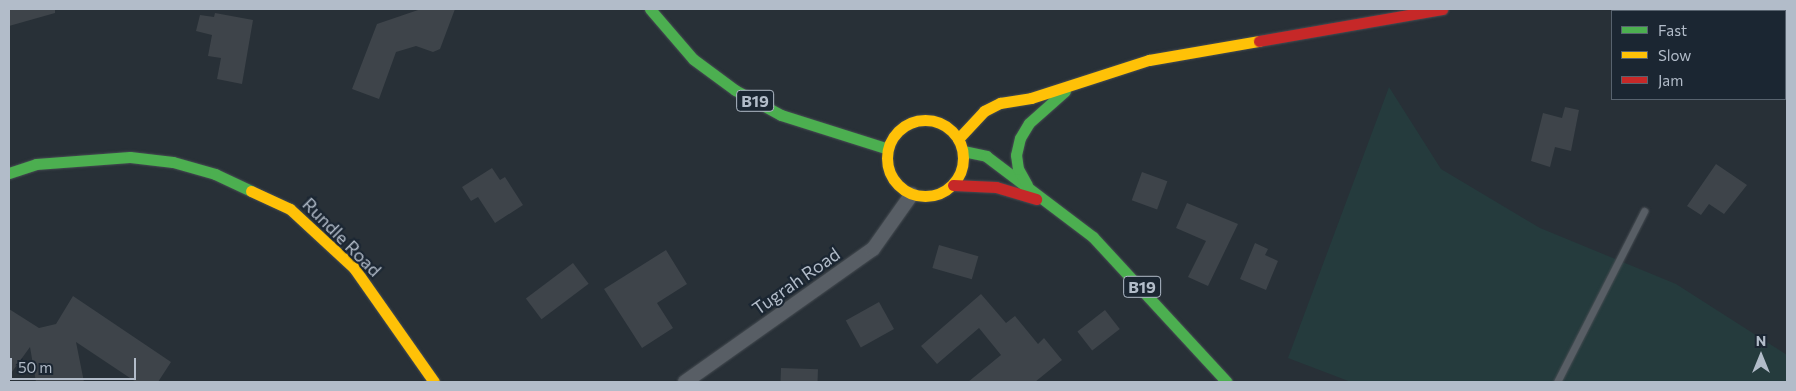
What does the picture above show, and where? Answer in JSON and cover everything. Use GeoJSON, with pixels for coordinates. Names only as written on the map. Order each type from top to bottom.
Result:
{"type":"FeatureCollection","features":[{"type":"Feature","properties":{"kind":"main road","name":"B19"},"geometry":{"type":"LineString","coordinates":[[650,9],[693,59],[735,90],[780,115],[888,148]]}},
{"type":"Feature","properties":{"kind":"main road"},"geometry":{"type":"LineString","coordinates":[[958,139],[990,108],[1070,86],[1148,60],[1238,47],[1442,9]]}},
{"type":"Feature","properties":{"kind":"main road"},"geometry":{"type":"LineString","coordinates":[[1027,185],[1018,169],[1020,138],[1029,123],[1070,86]]}},
{"type":"Feature","properties":{"kind":"main road"},"geometry":{"type":"LineString","coordinates":[[912,194],[901,188],[890,173],[888,148],[904,126],[923,120],[944,125],[958,139],[963,151],[962,169],[953,185]]}},
{"type":"Feature","properties":{"kind":"main road","name":"B19"},"geometry":{"type":"LineString","coordinates":[[963,151],[986,156],[1027,185],[1046,203],[1073,220],[1112,254],[1227,382]]}},
{"type":"Feature","properties":{"kind":"main road","name":"Rundle Road"},"geometry":{"type":"LineString","coordinates":[[9,173],[36,164],[84,158],[130,157],[173,162],[215,174],[290,209],[354,268],[434,382]]}},
{"type":"Feature","properties":{"kind":"main road","name":"B19"},"geometry":{"type":"LineString","coordinates":[[912,194],[934,196],[953,185],[996,187],[1046,203]]}},
{"type":"Feature","properties":{"kind":"street","name":"Tugrah Road"},"geometry":{"type":"LineString","coordinates":[[685,382],[874,249],[912,194]]}},
{"type":"Feature","properties":{"kind":"lane"},"geometry":{"type":"LineString","coordinates":[[1557,382],[1644,211]]}},
{"type":"Feature","properties":{"kind":"green space"},"geometry":{"type":"Polygon","coordinates":[[[1389,87],[1441,169],[1540,228],[1676,284],[1787,355],[1787,382],[1351,382],[1288,358],[1389,87]]]}},
{"type":"Feature","properties":{"kind":"building"},"geometry":{"type":"Polygon","coordinates":[[[9,9],[55,9],[55,13],[9,26],[9,9]]]}},
{"type":"Feature","properties":{"kind":"building"},"geometry":{"type":"Polygon","coordinates":[[[421,9],[455,9],[440,49],[433,52],[416,46],[396,52],[379,99],[352,89],[377,24],[421,9]]]}},
{"type":"Feature","properties":{"kind":"building"},"geometry":{"type":"Polygon","coordinates":[[[215,13],[253,20],[242,84],[217,79],[221,58],[208,56],[212,35],[196,31],[200,15],[214,17],[215,13]]]}},
{"type":"Feature","properties":{"kind":"building"},"geometry":{"type":"Polygon","coordinates":[[[1565,107],[1579,110],[1571,151],[1555,147],[1550,167],[1531,161],[1543,113],[1562,118],[1565,107]]]}},
{"type":"Feature","properties":{"kind":"building"},"geometry":{"type":"Polygon","coordinates":[[[1716,164],[1747,185],[1724,214],[1709,204],[1701,215],[1687,206],[1716,164]]]}},
{"type":"Feature","properties":{"kind":"building"},"geometry":{"type":"Polygon","coordinates":[[[492,168],[500,180],[505,177],[523,205],[495,223],[478,197],[471,201],[462,187],[492,168]]]}},
{"type":"Feature","properties":{"kind":"building"},"geometry":{"type":"Polygon","coordinates":[[[1142,172],[1167,181],[1157,209],[1132,200],[1142,172]]]}},
{"type":"Feature","properties":{"kind":"building"},"geometry":{"type":"Polygon","coordinates":[[[1187,203],[1238,224],[1208,286],[1188,277],[1206,241],[1176,228],[1187,203]]]}},
{"type":"Feature","properties":{"kind":"building"},"geometry":{"type":"Polygon","coordinates":[[[1255,243],[1268,249],[1265,255],[1278,261],[1266,290],[1240,279],[1255,243]]]}},
{"type":"Feature","properties":{"kind":"building"},"geometry":{"type":"Polygon","coordinates":[[[939,245],[978,256],[972,279],[932,268],[939,245]]]}},
{"type":"Feature","properties":{"kind":"building"},"geometry":{"type":"Polygon","coordinates":[[[666,250],[687,284],[657,303],[673,328],[642,348],[604,289],[666,250]]]}},
{"type":"Feature","properties":{"kind":"building"},"geometry":{"type":"Polygon","coordinates":[[[573,263],[589,284],[542,319],[526,299],[573,263]]]}},
{"type":"Feature","properties":{"kind":"building"},"geometry":{"type":"Polygon","coordinates":[[[981,294],[1006,323],[1015,316],[1038,344],[1044,338],[1062,360],[1035,382],[968,382],[1001,355],[979,328],[937,364],[921,346],[981,294]]]}},
{"type":"Feature","properties":{"kind":"building"},"geometry":{"type":"Polygon","coordinates":[[[73,296],[171,362],[158,382],[136,382],[76,342],[84,382],[36,382],[30,347],[9,376],[9,309],[39,328],[56,324],[73,296]]]}},
{"type":"Feature","properties":{"kind":"building"},"geometry":{"type":"Polygon","coordinates":[[[879,302],[894,329],[861,348],[846,320],[879,302]]]}},
{"type":"Feature","properties":{"kind":"building"},"geometry":{"type":"Polygon","coordinates":[[[1105,310],[1120,329],[1092,350],[1077,332],[1105,310]]]}},
{"type":"Feature","properties":{"kind":"building"},"geometry":{"type":"Polygon","coordinates":[[[781,368],[818,369],[818,382],[781,382],[781,368]]]}},
{"type":"Feature","properties":{"kind":"traffic: fast"},"geometry":{"type":"LineString","coordinates":[[650,9],[693,59],[735,90],[781,115],[888,149]]}},
{"type":"Feature","properties":{"kind":"traffic: fast"},"geometry":{"type":"LineString","coordinates":[[1027,185],[1018,169],[1016,155],[1020,138],[1029,123],[1065,91]]}},
{"type":"Feature","properties":{"kind":"traffic: fast"},"geometry":{"type":"LineString","coordinates":[[963,151],[986,156],[1093,237],[1227,382]]}},
{"type":"Feature","properties":{"kind":"traffic: fast"},"geometry":{"type":"LineString","coordinates":[[9,173],[36,164],[130,157],[173,162],[215,174],[251,191]]}},
{"type":"Feature","properties":{"kind":"traffic: slow"},"geometry":{"type":"LineString","coordinates":[[958,139],[984,111],[1000,103],[1031,98],[1149,60],[1259,41]]}},
{"type":"Feature","properties":{"kind":"traffic: slow"},"geometry":{"type":"LineString","coordinates":[[918,120],[932,120],[946,126],[957,137],[963,151],[963,158],[960,173],[952,185],[932,196],[918,196],[904,190],[893,179],[887,165],[887,151],[893,137],[904,126],[918,120]]}},
{"type":"Feature","properties":{"kind":"traffic: slow"},"geometry":{"type":"LineString","coordinates":[[251,191],[290,209],[354,268],[434,382]]}},
{"type":"Feature","properties":{"kind":"traffic: jam"},"geometry":{"type":"LineString","coordinates":[[1259,41],[1442,9]]}},
{"type":"Feature","properties":{"kind":"traffic: jam"},"geometry":{"type":"LineString","coordinates":[[953,185],[996,187],[1036,199]]}}]}
